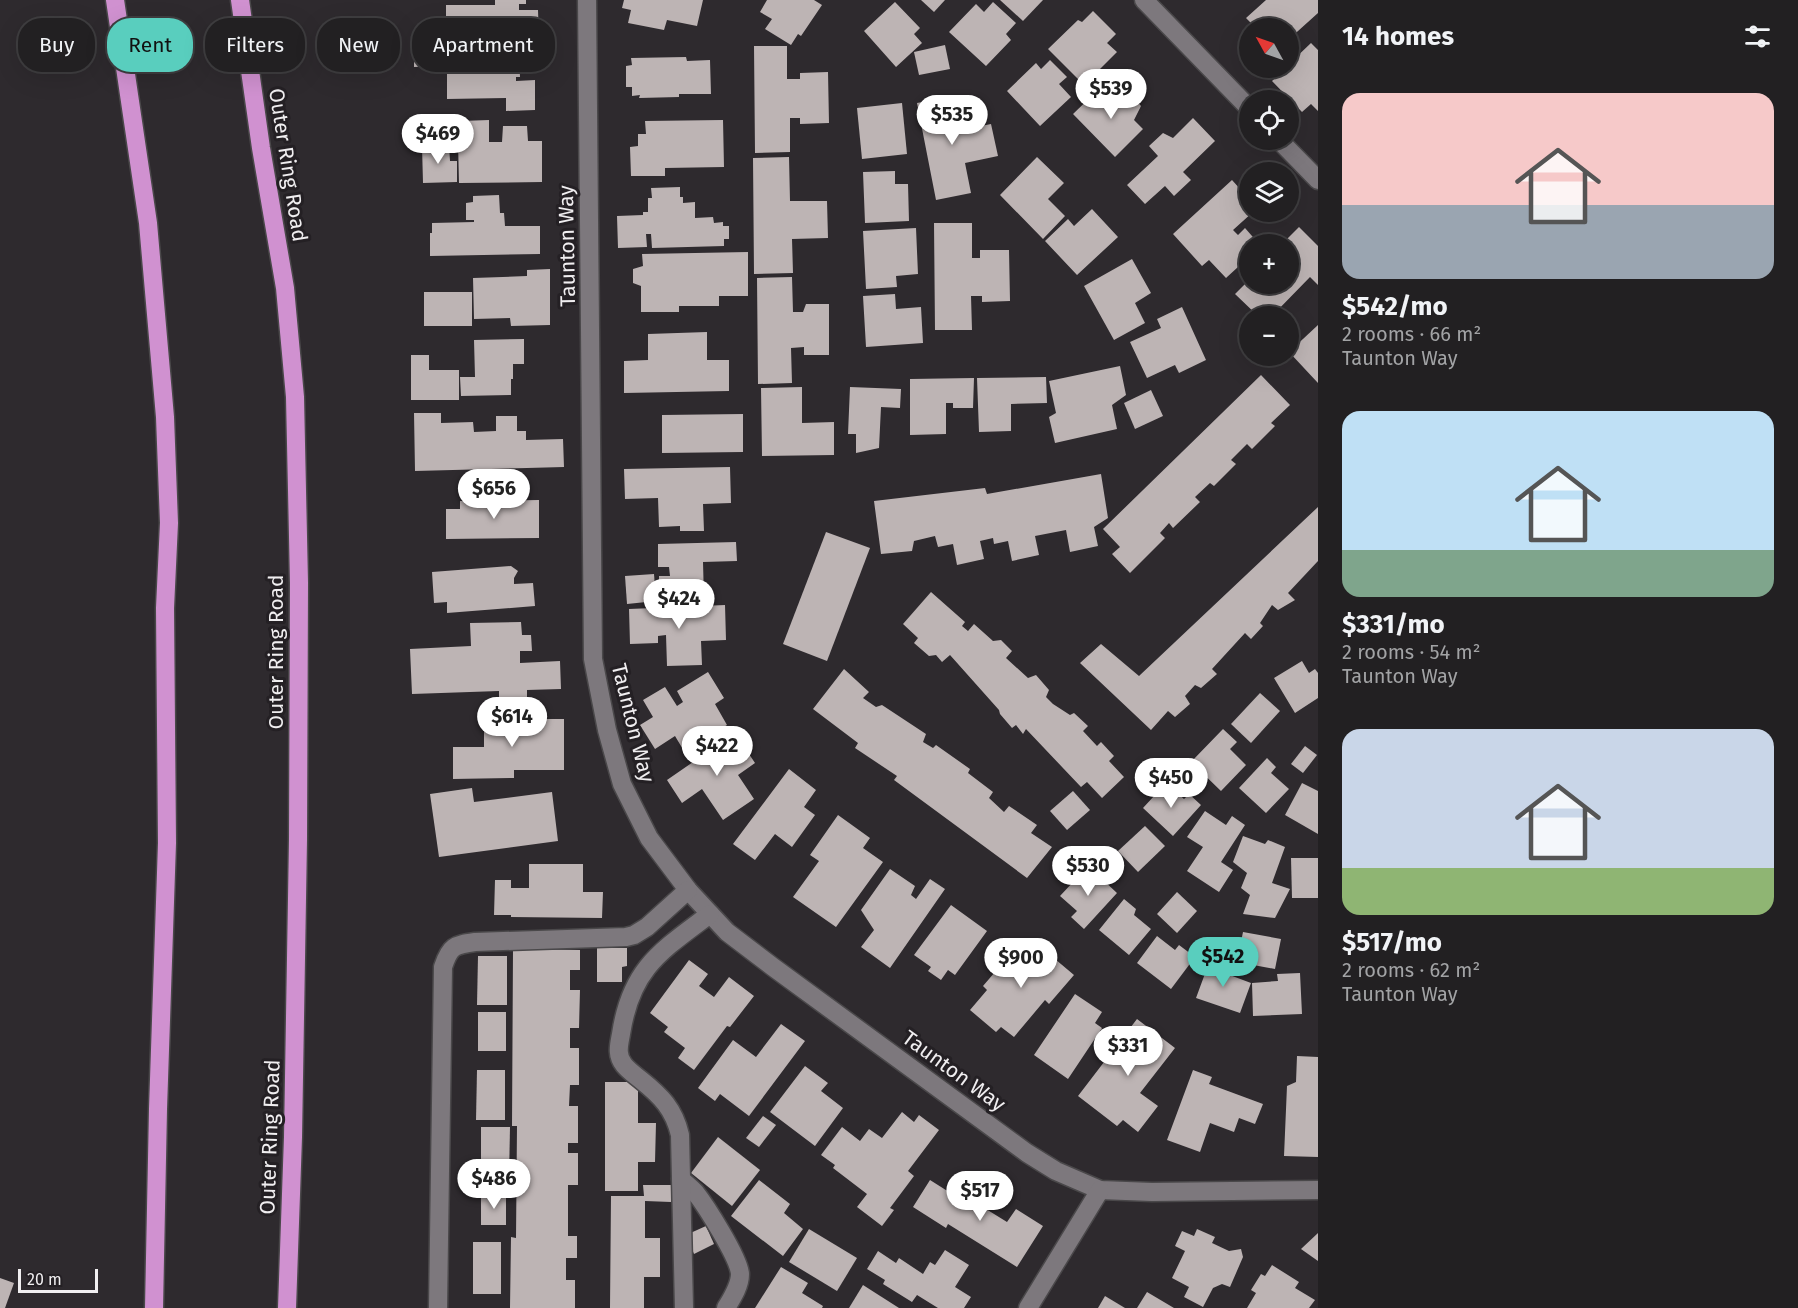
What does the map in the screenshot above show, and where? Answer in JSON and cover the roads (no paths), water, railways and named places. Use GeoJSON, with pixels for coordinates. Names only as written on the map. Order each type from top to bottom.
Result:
{"type":"FeatureCollection","features":[{"type":"Feature","properties":{"kind":"highway"},"geometry":{"type":"LineString","coordinates":[[115,0],[148,223],[165,417],[169,523],[165,608],[167,843],[158,1097],[154,1308]]}},
{"type":"Feature","properties":{"kind":"highway","name":"Outer Ring Road"},"geometry":{"type":"LineString","coordinates":[[240,0],[261,148],[285,288],[295,398],[299,583],[298,839],[287,1308]]}},
{"type":"Feature","properties":{"kind":"street","name":"Taunton Way"},"geometry":{"type":"LineString","coordinates":[[586,0],[593,659],[607,730],[622,784],[649,838],[688,890],[727,932],[1027,1153],[1056,1171],[1100,1190],[1152,1192],[1318,1190]]}},
{"type":"Feature","properties":{"kind":"street"},"geometry":{"type":"LineString","coordinates":[[1144,0],[1239,98]]}},
{"type":"Feature","properties":{"kind":"street"},"geometry":{"type":"LineString","coordinates":[[1289,150],[1318,180]]}},
{"type":"Feature","properties":{"kind":"street"},"geometry":{"type":"LineString","coordinates":[[438,1308],[443,967],[448,952],[460,944],[476,942],[603,939],[634,935],[647,927],[688,890]]}},
{"type":"Feature","properties":{"kind":"street"},"geometry":{"type":"LineString","coordinates":[[684,1308],[680,1134],[675,1120],[659,1094],[623,1064],[618,1049],[623,1019],[639,979],[655,957],[710,914]]}},
{"type":"Feature","properties":{"kind":"street"},"geometry":{"type":"LineString","coordinates":[[681,1179],[700,1199],[738,1265],[739,1281],[726,1308]]}},
{"type":"Feature","properties":{"kind":"street"},"geometry":{"type":"LineString","coordinates":[[1028,1308],[1100,1190]]}}]}
